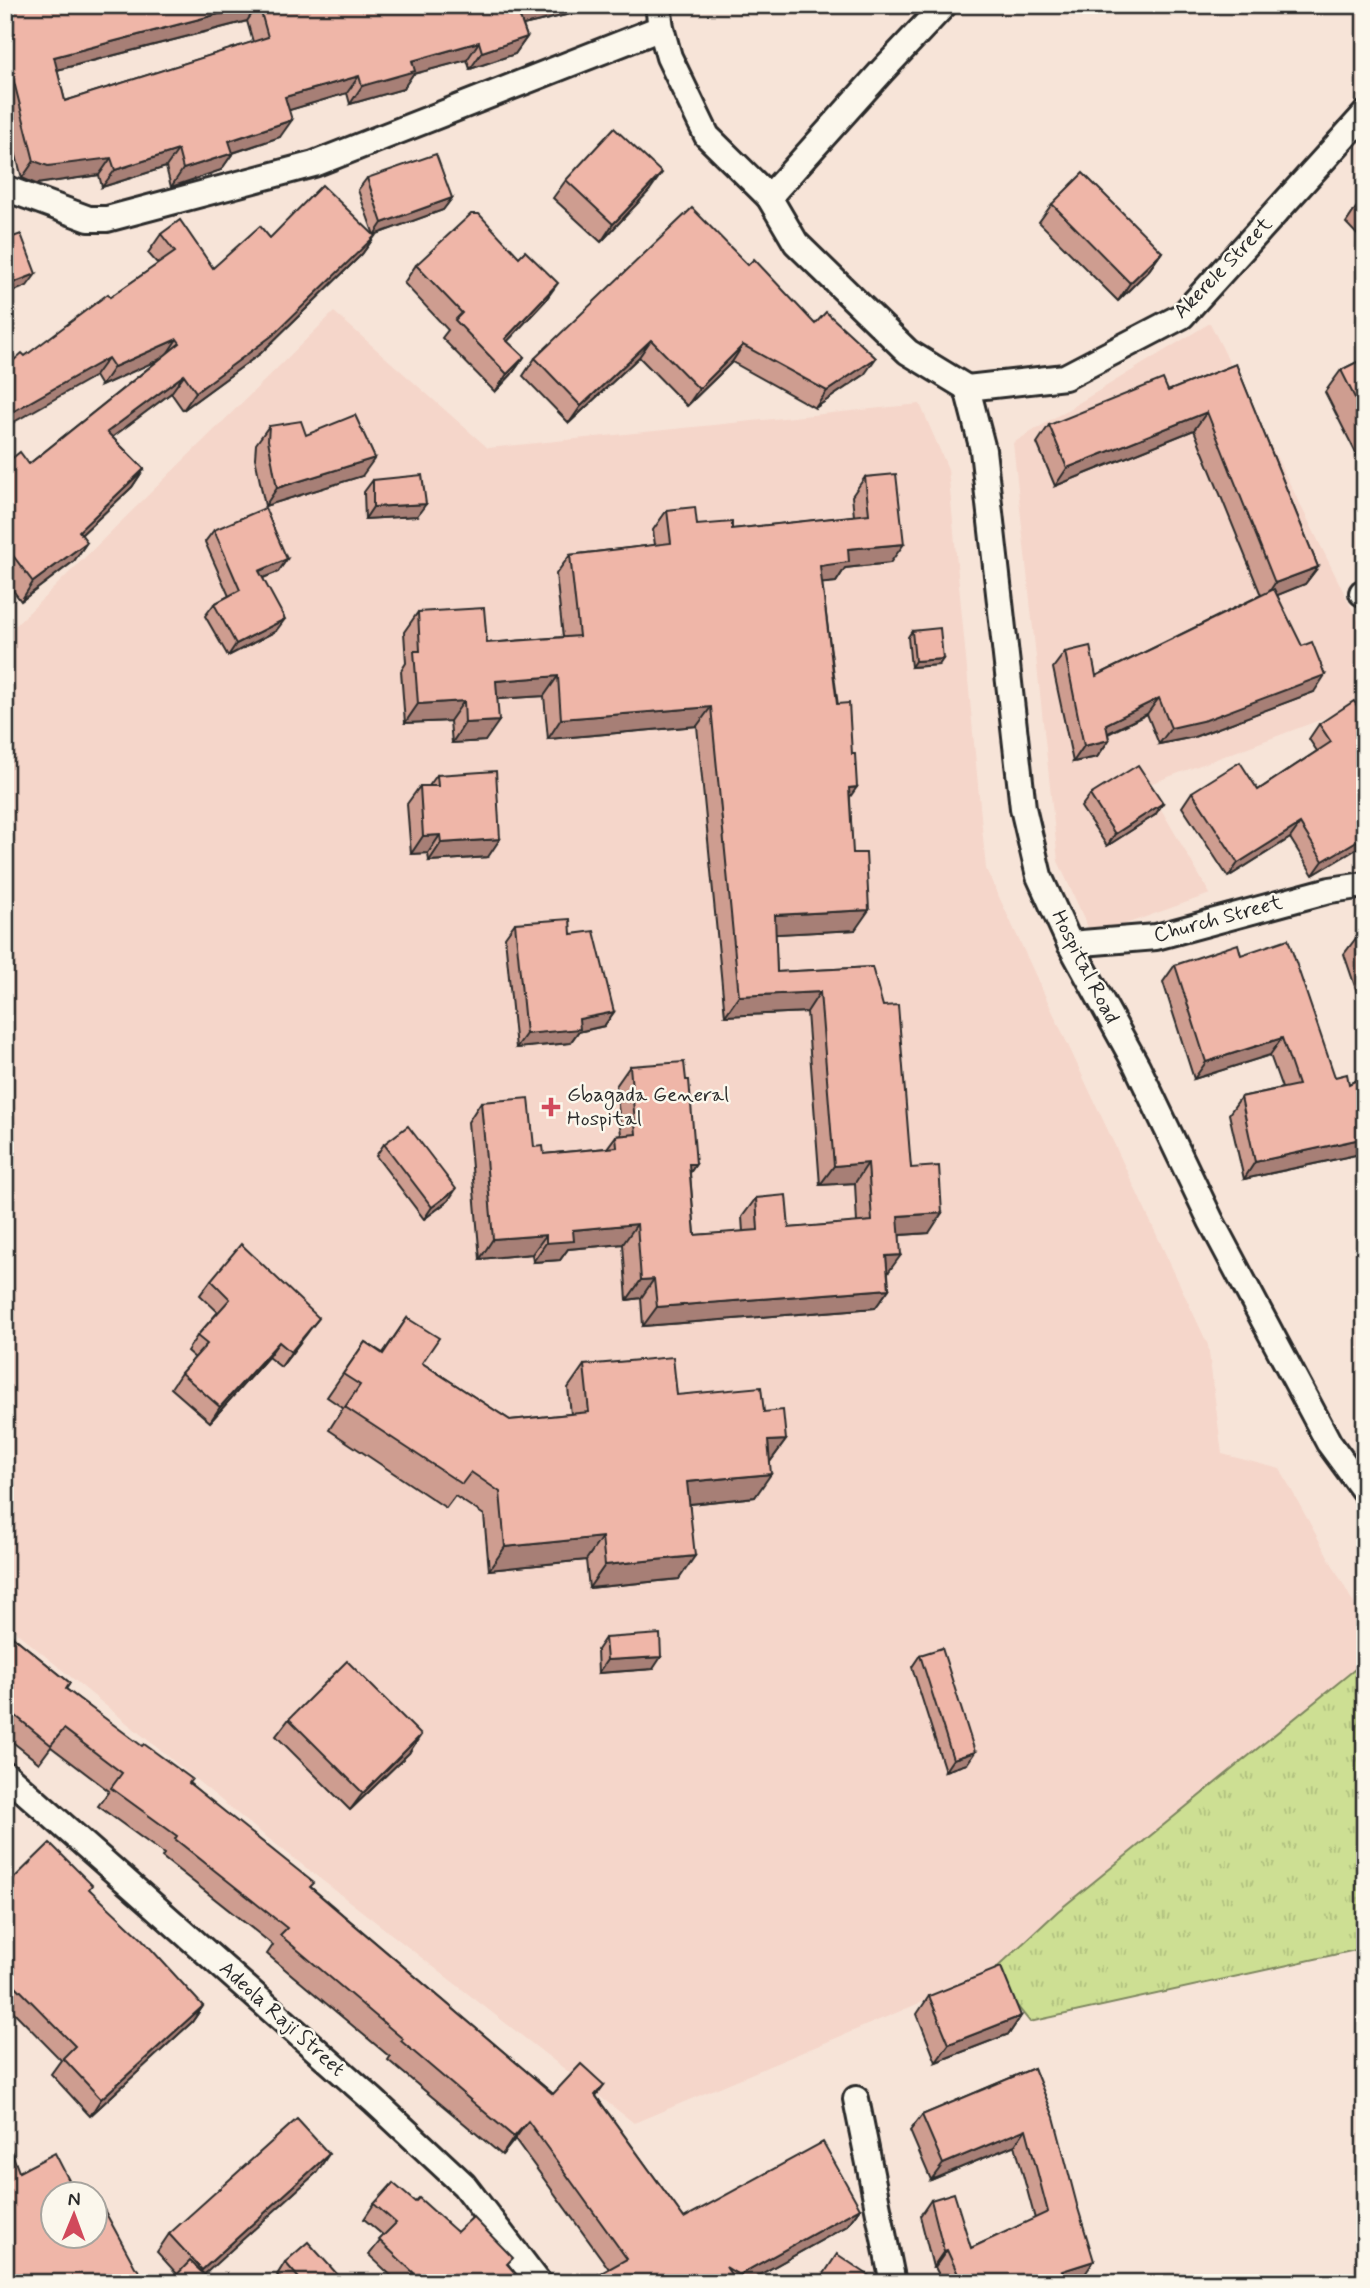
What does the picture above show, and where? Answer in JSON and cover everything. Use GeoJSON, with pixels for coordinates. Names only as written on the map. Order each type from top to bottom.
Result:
{"type":"FeatureCollection","features":[{"type":"Feature","properties":{"kind":"street"},"geometry":{"type":"LineString","coordinates":[[769,197],[944,5]]}},
{"type":"Feature","properties":{"kind":"street"},"geometry":{"type":"LineString","coordinates":[[5,188],[89,219],[107,219],[314,164],[660,17],[670,57],[707,136],[769,197],[796,243],[908,352],[967,388]]}},
{"type":"Feature","properties":{"kind":"street","name":"Akerele Street"},"geometry":{"type":"LineString","coordinates":[[967,388],[1065,377],[1182,316],[1365,114]]}},
{"type":"Feature","properties":{"kind":"street","name":"Hospital Road"},"geometry":{"type":"LineString","coordinates":[[967,388],[983,450],[1023,808],[1040,876],[1070,944],[1137,1066],[1211,1221],[1328,1443],[1365,1492]]}},
{"type":"Feature","properties":{"kind":"street","name":"Church Street"},"geometry":{"type":"LineString","coordinates":[[1070,944],[1156,937],[1330,890],[1365,885]]}},
{"type":"Feature","properties":{"kind":"street","name":"Adeola Raji Street"},"geometry":{"type":"LineString","coordinates":[[5,1774],[374,2101],[464,2185],[540,2283]]}},
{"type":"Feature","properties":{"kind":"street"},"geometry":{"type":"LineString","coordinates":[[856,2099],[893,2283]]}},
{"type":"Feature","properties":{"kind":"shaded area","name":"Gbagada General Hospital"},"geometry":{"type":"Polygon","coordinates":[[[334,312],[488,448],[920,404],[948,469],[986,869],[1208,1345],[1222,1454],[1280,1469],[1365,1624],[1365,1661],[1058,1911],[991,1973],[634,2123],[255,1828],[5,1623],[5,636],[334,312]]]}},
{"type":"Feature","properties":{"kind":"shaded area"},"geometry":{"type":"Polygon","coordinates":[[[1210,323],[1365,635],[1365,703],[1147,785],[1210,894],[1092,936],[1058,861],[1013,443],[1210,323]]]}},
{"type":"Feature","properties":{"kind":"green space"},"geometry":{"type":"Polygon","coordinates":[[[1365,1661],[1365,1948],[1030,2022],[991,1973],[1058,1911],[1365,1661]]]}},
{"type":"Feature","properties":{"kind":"building"},"geometry":{"type":"Polygon","coordinates":[[[5,5],[253,5],[54,57],[65,101],[268,37],[259,5],[547,5],[518,12],[527,37],[482,52],[479,42],[412,61],[415,71],[362,86],[359,76],[285,97],[292,120],[229,141],[233,153],[183,169],[178,150],[115,170],[111,158],[48,166],[34,161],[12,74],[8,75],[5,5]]]}},
{"type":"Feature","properties":{"kind":"building"},"geometry":{"type":"Polygon","coordinates":[[[614,128],[662,173],[613,224],[566,180],[614,128]]]}},
{"type":"Feature","properties":{"kind":"building"},"geometry":{"type":"Polygon","coordinates":[[[436,154],[452,198],[382,223],[367,178],[436,154]]]}},
{"type":"Feature","properties":{"kind":"building"},"geometry":{"type":"Polygon","coordinates":[[[1083,173],[1162,252],[1130,283],[1052,204],[1083,173]]]}},
{"type":"Feature","properties":{"kind":"building"},"geometry":{"type":"Polygon","coordinates":[[[322,185],[375,236],[273,335],[196,392],[184,375],[107,432],[144,469],[79,531],[87,542],[33,582],[5,545],[5,464],[20,452],[29,464],[180,343],[177,339],[114,367],[108,358],[5,416],[5,368],[22,353],[25,356],[108,294],[110,297],[175,252],[161,234],[180,220],[213,268],[260,226],[270,238],[322,185]]]}},
{"type":"Feature","properties":{"kind":"building"},"geometry":{"type":"Polygon","coordinates":[[[1365,199],[1365,216],[1356,208],[1365,199]]]}},
{"type":"Feature","properties":{"kind":"building"},"geometry":{"type":"Polygon","coordinates":[[[692,208],[748,265],[754,259],[815,324],[826,312],[876,358],[827,391],[743,345],[699,389],[651,340],[581,406],[535,358],[692,208]]]}},
{"type":"Feature","properties":{"kind":"building"},"geometry":{"type":"Polygon","coordinates":[[[471,214],[479,214],[519,257],[525,251],[558,283],[505,339],[524,357],[507,374],[455,320],[462,313],[416,265],[471,214]]]}},
{"type":"Feature","properties":{"kind":"building"},"geometry":{"type":"Polygon","coordinates":[[[21,234],[36,274],[5,286],[5,240],[21,234]]]}},
{"type":"Feature","properties":{"kind":"building"},"geometry":{"type":"Polygon","coordinates":[[[1365,358],[1365,418],[1341,370],[1365,358]]]}},
{"type":"Feature","properties":{"kind":"building"},"geometry":{"type":"Polygon","coordinates":[[[1236,364],[1318,567],[1275,583],[1207,412],[1067,468],[1049,425],[1163,379],[1168,391],[1236,364]]]}},
{"type":"Feature","properties":{"kind":"building"},"geometry":{"type":"Polygon","coordinates":[[[355,415],[375,458],[277,488],[268,440],[269,426],[301,421],[306,435],[355,415]]]}},
{"type":"Feature","properties":{"kind":"building"},"geometry":{"type":"Polygon","coordinates":[[[896,474],[904,544],[848,549],[849,562],[820,566],[837,704],[849,703],[857,787],[849,788],[853,853],[866,853],[869,910],[775,915],[777,972],[872,967],[883,1006],[898,1005],[911,1168],[939,1166],[942,1213],[898,1216],[901,1255],[886,1256],[889,1289],[657,1307],[654,1279],[641,1280],[637,1224],[573,1230],[574,1241],[546,1243],[546,1235],[493,1239],[481,1102],[529,1098],[534,1147],[543,1146],[544,1154],[617,1147],[616,1136],[636,1134],[630,1066],[684,1062],[686,1080],[689,1080],[696,1164],[689,1164],[695,1235],[758,1230],[756,1198],[786,1195],[789,1228],[872,1221],[868,1163],[834,1166],[820,992],[739,996],[711,707],[561,719],[558,676],[496,681],[499,721],[465,723],[464,701],[418,704],[414,651],[420,651],[418,612],[484,608],[487,643],[579,636],[570,555],[671,543],[667,510],[695,507],[697,525],[732,522],[732,529],[869,514],[865,477],[896,474]]]}},
{"type":"Feature","properties":{"kind":"building"},"geometry":{"type":"Polygon","coordinates":[[[422,475],[426,504],[373,507],[373,480],[422,475]]]}},
{"type":"Feature","properties":{"kind":"building"},"geometry":{"type":"Polygon","coordinates":[[[265,508],[287,559],[259,571],[285,619],[236,644],[214,604],[240,590],[214,530],[265,508]]]}},
{"type":"Feature","properties":{"kind":"building"},"geometry":{"type":"Polygon","coordinates":[[[1274,589],[1302,646],[1312,642],[1325,675],[1206,720],[1171,728],[1159,698],[1106,724],[1109,740],[1084,746],[1065,652],[1090,646],[1096,676],[1274,589]]]}},
{"type":"Feature","properties":{"kind":"building"},"geometry":{"type":"Polygon","coordinates":[[[940,628],[943,659],[915,661],[912,631],[940,628]]]}},
{"type":"Feature","properties":{"kind":"building"},"geometry":{"type":"Polygon","coordinates":[[[1354,701],[1359,709],[1365,706],[1365,836],[1323,861],[1300,824],[1238,863],[1192,792],[1240,762],[1258,790],[1331,742],[1319,724],[1354,701]]]}},
{"type":"Feature","properties":{"kind":"building"},"geometry":{"type":"Polygon","coordinates":[[[1138,765],[1163,803],[1115,834],[1090,795],[1138,765]]]}},
{"type":"Feature","properties":{"kind":"building"},"geometry":{"type":"Polygon","coordinates":[[[496,771],[500,839],[441,843],[440,835],[423,836],[420,786],[438,786],[437,775],[496,771]]]}},
{"type":"Feature","properties":{"kind":"building"},"geometry":{"type":"Polygon","coordinates":[[[570,919],[571,934],[594,931],[614,1012],[579,1019],[580,1029],[526,1034],[515,923],[570,919]]]}},
{"type":"Feature","properties":{"kind":"building"},"geometry":{"type":"Polygon","coordinates":[[[1365,935],[1365,963],[1356,938],[1365,935]]]}},
{"type":"Feature","properties":{"kind":"building"},"geometry":{"type":"Polygon","coordinates":[[[1288,939],[1335,1077],[1347,1074],[1349,1084],[1365,1076],[1365,1138],[1255,1162],[1241,1097],[1298,1085],[1282,1038],[1206,1062],[1175,965],[1238,944],[1241,955],[1288,939]]]}},
{"type":"Feature","properties":{"kind":"building"},"geometry":{"type":"Polygon","coordinates":[[[408,1126],[456,1189],[432,1207],[384,1144],[408,1126]]]}},
{"type":"Feature","properties":{"kind":"building"},"geometry":{"type":"Polygon","coordinates":[[[241,1244],[319,1318],[291,1352],[279,1342],[220,1407],[181,1373],[207,1344],[197,1336],[230,1299],[211,1280],[241,1244]]]}},
{"type":"Feature","properties":{"kind":"building"},"geometry":{"type":"Polygon","coordinates":[[[407,1318],[439,1338],[422,1363],[510,1420],[589,1412],[584,1365],[673,1357],[677,1395],[761,1387],[764,1412],[783,1410],[786,1440],[768,1441],[771,1474],[687,1482],[695,1556],[605,1565],[602,1537],[505,1547],[500,1492],[471,1472],[462,1484],[345,1407],[360,1385],[343,1374],[365,1342],[383,1354],[407,1318]]]}},
{"type":"Feature","properties":{"kind":"building"},"geometry":{"type":"Polygon","coordinates":[[[5,1630],[70,1683],[66,1689],[142,1746],[144,1744],[192,1779],[189,1783],[314,1883],[310,1887],[553,2094],[581,2064],[604,2085],[595,2095],[684,2218],[823,2142],[860,2208],[739,2275],[726,2267],[737,2283],[599,2283],[596,2276],[627,2259],[528,2121],[514,2137],[280,1935],[287,1928],[175,1839],[177,1836],[111,1788],[122,1773],[64,1729],[51,1745],[5,1707],[5,1630]]]}},
{"type":"Feature","properties":{"kind":"building"},"geometry":{"type":"Polygon","coordinates":[[[660,1634],[661,1657],[607,1660],[605,1638],[660,1634]]]}},
{"type":"Feature","properties":{"kind":"building"},"geometry":{"type":"Polygon","coordinates":[[[942,1648],[975,1752],[953,1759],[920,1655],[942,1648]]]}},
{"type":"Feature","properties":{"kind":"building"},"geometry":{"type":"Polygon","coordinates":[[[347,1661],[421,1735],[363,1793],[289,1719],[347,1661]]]}},
{"type":"Feature","properties":{"kind":"building"},"geometry":{"type":"Polygon","coordinates":[[[50,1843],[92,1885],[89,1889],[142,1939],[203,2006],[101,2099],[63,2058],[75,2046],[5,1975],[5,1887],[50,1843]]]}},
{"type":"Feature","properties":{"kind":"building"},"geometry":{"type":"Polygon","coordinates":[[[1001,1967],[1021,2016],[949,2044],[929,1996],[1001,1967]]]}},
{"type":"Feature","properties":{"kind":"building"},"geometry":{"type":"Polygon","coordinates":[[[1034,2068],[1054,2117],[1094,2261],[1062,2271],[1068,2283],[962,2283],[947,2250],[944,2251],[931,2200],[954,2193],[971,2248],[1048,2212],[1026,2129],[943,2164],[922,2115],[1034,2068]]]}},
{"type":"Feature","properties":{"kind":"building"},"geometry":{"type":"Polygon","coordinates":[[[297,2119],[329,2154],[202,2270],[169,2234],[297,2119]]]}},
{"type":"Feature","properties":{"kind":"building"},"geometry":{"type":"Polygon","coordinates":[[[5,2134],[19,2172],[55,2153],[69,2180],[38,2180],[38,2250],[108,2250],[108,2217],[135,2267],[151,2283],[5,2283],[5,2134]]]}},
{"type":"Feature","properties":{"kind":"building"},"geometry":{"type":"Polygon","coordinates":[[[393,2183],[415,2202],[419,2198],[457,2232],[473,2217],[513,2258],[507,2264],[524,2283],[405,2283],[414,2273],[379,2240],[396,2223],[374,2204],[393,2183]]]}},
{"type":"Feature","properties":{"kind":"building"},"geometry":{"type":"Polygon","coordinates":[[[308,2242],[337,2274],[327,2283],[303,2283],[285,2262],[308,2242]]]}},
{"type":"Feature","properties":{"kind":"building"},"geometry":{"type":"Polygon","coordinates":[[[837,2254],[880,2283],[818,2283],[837,2254]]]}},
{"type":"Feature","properties":{"kind":"building"},"geometry":{"type":"Polygon","coordinates":[[[190,2261],[213,2283],[169,2283],[190,2261]]]}},
{"type":"Feature","properties":{"kind":"place","name":"Gbagada General Hospital"},"geometry":{"type":"Point","coordinates":[551,1107]}}]}
